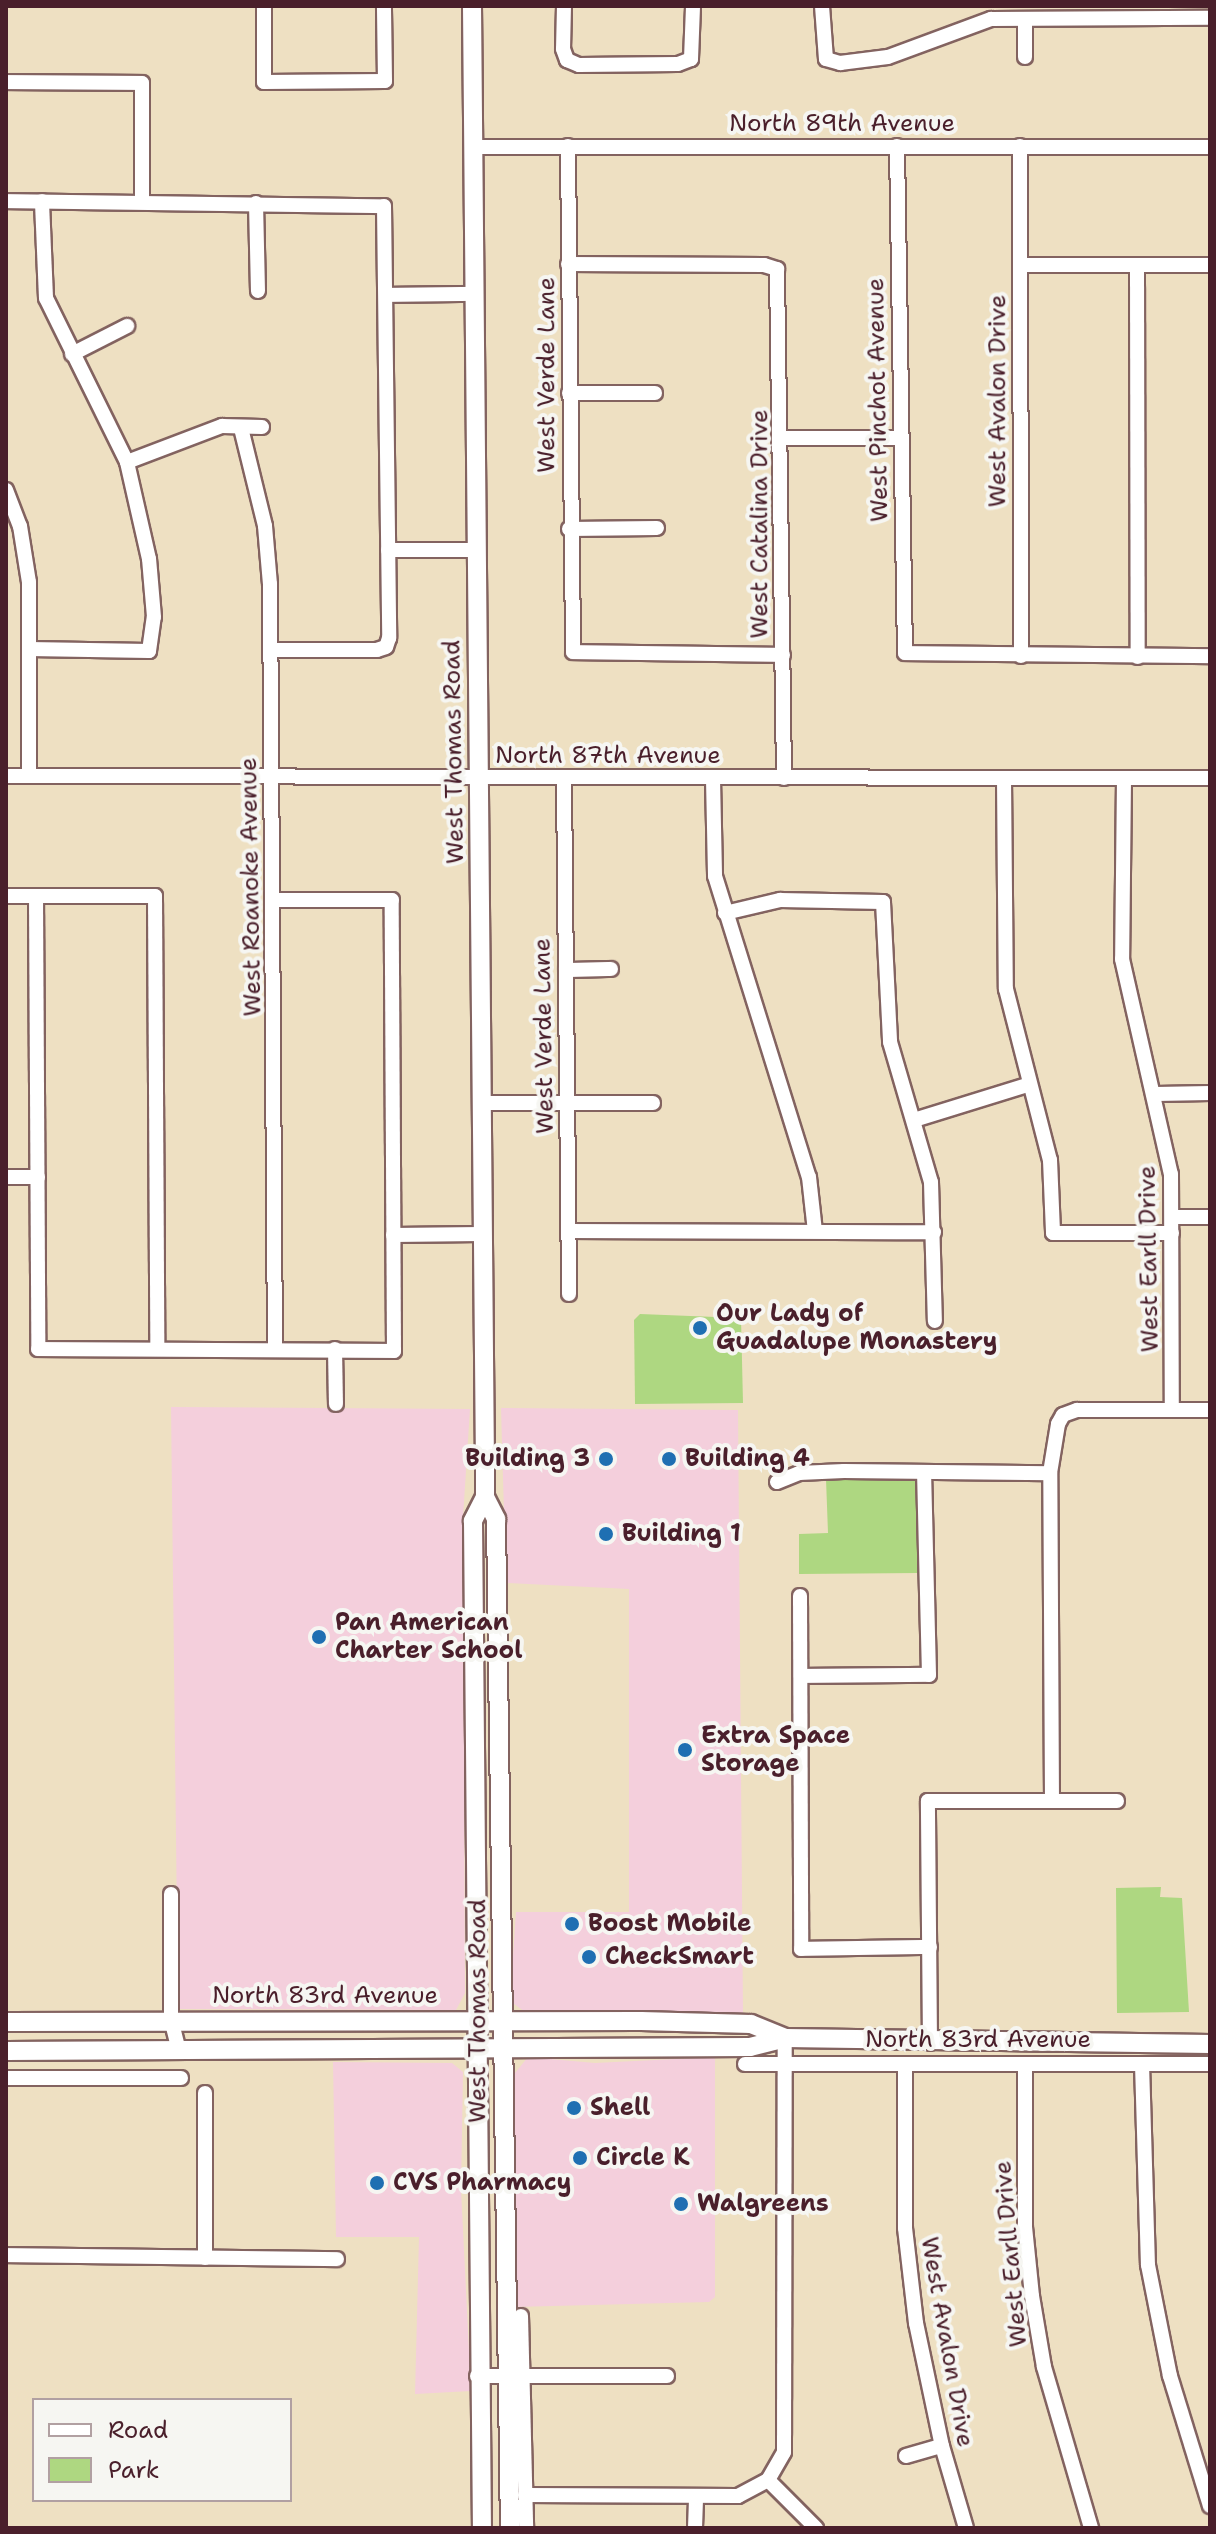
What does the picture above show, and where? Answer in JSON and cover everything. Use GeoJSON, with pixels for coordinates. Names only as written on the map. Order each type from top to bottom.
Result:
{"type":"FeatureCollection","features":[{"type":"Feature","properties":{"kind":"main road","name":"West Thomas Road"},"geometry":{"type":"LineString","coordinates":[[472,6],[481,1234],[485,1497],[496,1519],[501,2050],[515,2376],[510,2528]]}},
{"type":"Feature","properties":{"kind":"main road","name":"West Thomas Road"},"geometry":{"type":"LineString","coordinates":[[482,2528],[477,2376],[474,2049],[473,1521],[485,1497]]}},
{"type":"Feature","properties":{"kind":"main road"},"geometry":{"type":"LineString","coordinates":[[473,1747],[500,1747]]}},
{"type":"Feature","properties":{"kind":"main road","name":"North 83rd Avenue"},"geometry":{"type":"LineString","coordinates":[[6,2022],[171,2019],[751,2024],[785,2038]]}},
{"type":"Feature","properties":{"kind":"main road","name":"North 83rd Avenue"},"geometry":{"type":"LineString","coordinates":[[6,2051],[178,2047],[501,2050],[750,2047],[785,2038],[930,2043],[1210,2044]]}},
{"type":"Feature","properties":{"kind":"street"},"geometry":{"type":"LineString","coordinates":[[264,6],[264,82],[385,81],[384,6]]}},
{"type":"Feature","properties":{"kind":"street"},"geometry":{"type":"LineString","coordinates":[[564,6],[567,60],[663,64],[691,59],[693,6]]}},
{"type":"Feature","properties":{"kind":"street"},"geometry":{"type":"LineString","coordinates":[[822,6],[826,59],[871,61],[979,21],[1032,15],[1171,12],[1210,18]]}},
{"type":"Feature","properties":{"kind":"street"},"geometry":{"type":"LineString","coordinates":[[1025,57],[1032,15]]}},
{"type":"Feature","properties":{"kind":"street"},"geometry":{"type":"LineString","coordinates":[[6,82],[142,83],[142,199]]}},
{"type":"Feature","properties":{"kind":"street","name":"West Verde Lane"},"geometry":{"type":"LineString","coordinates":[[568,146],[569,529],[573,652],[783,655]]}},
{"type":"Feature","properties":{"kind":"street","name":"West Pinchot Avenue"},"geometry":{"type":"LineString","coordinates":[[897,146],[905,653],[1021,656]]}},
{"type":"Feature","properties":{"kind":"street","name":"West Avalon Drive"},"geometry":{"type":"LineString","coordinates":[[1020,146],[1021,656]]}},
{"type":"Feature","properties":{"kind":"street","name":"North 89th Avenue"},"geometry":{"type":"LineString","coordinates":[[473,147],[1210,147]]}},
{"type":"Feature","properties":{"kind":"street"},"geometry":{"type":"LineString","coordinates":[[6,201],[142,199],[384,206],[387,295],[386,647],[272,650]]}},
{"type":"Feature","properties":{"kind":"street"},"geometry":{"type":"LineString","coordinates":[[29,649],[149,651],[154,617],[149,559],[127,462],[46,298],[42,201]]}},
{"type":"Feature","properties":{"kind":"street"},"geometry":{"type":"LineString","coordinates":[[256,203],[258,291]]}},
{"type":"Feature","properties":{"kind":"street","name":"West Catalina Drive"},"geometry":{"type":"LineString","coordinates":[[568,264],[764,265],[777,269],[782,438],[784,778]]}},
{"type":"Feature","properties":{"kind":"street"},"geometry":{"type":"LineString","coordinates":[[1020,265],[1210,265]]}},
{"type":"Feature","properties":{"kind":"street"},"geometry":{"type":"LineString","coordinates":[[1137,266],[1138,657]]}},
{"type":"Feature","properties":{"kind":"street"},"geometry":{"type":"LineString","coordinates":[[387,295],[474,294]]}},
{"type":"Feature","properties":{"kind":"street"},"geometry":{"type":"LineString","coordinates":[[72,354],[127,326]]}},
{"type":"Feature","properties":{"kind":"street"},"geometry":{"type":"LineString","coordinates":[[569,393],[655,393]]}},
{"type":"Feature","properties":{"kind":"street"},"geometry":{"type":"LineString","coordinates":[[127,462],[222,426],[262,427]]}},
{"type":"Feature","properties":{"kind":"street","name":"West Roanoke Avenue"},"geometry":{"type":"LineString","coordinates":[[241,428],[265,526],[272,650],[275,1349]]}},
{"type":"Feature","properties":{"kind":"street"},"geometry":{"type":"LineString","coordinates":[[782,438],[901,438]]}},
{"type":"Feature","properties":{"kind":"street"},"geometry":{"type":"LineString","coordinates":[[6,490],[20,526],[29,582],[29,776]]}},
{"type":"Feature","properties":{"kind":"street"},"geometry":{"type":"LineString","coordinates":[[569,529],[657,528]]}},
{"type":"Feature","properties":{"kind":"street"},"geometry":{"type":"LineString","coordinates":[[388,550],[476,550]]}},
{"type":"Feature","properties":{"kind":"street"},"geometry":{"type":"LineString","coordinates":[[1021,656],[1210,656]]}},
{"type":"Feature","properties":{"kind":"street","name":"North 87th Avenue"},"geometry":{"type":"LineString","coordinates":[[6,776],[1210,778]]}},
{"type":"Feature","properties":{"kind":"street","name":"West Verde Lane"},"geometry":{"type":"LineString","coordinates":[[564,778],[569,1294]]}},
{"type":"Feature","properties":{"kind":"street"},"geometry":{"type":"LineString","coordinates":[[713,779],[715,876],[809,1177],[815,1231]]}},
{"type":"Feature","properties":{"kind":"street"},"geometry":{"type":"LineString","coordinates":[[1004,779],[1006,989],[1050,1160],[1053,1233],[1172,1233]]}},
{"type":"Feature","properties":{"kind":"street","name":"West Earll Drive"},"geometry":{"type":"LineString","coordinates":[[1124,779],[1122,959],[1130,1007],[1156,1094],[1169,1155],[1172,1409]]}},
{"type":"Feature","properties":{"kind":"street"},"geometry":{"type":"LineString","coordinates":[[6,896],[155,896],[157,1348]]}},
{"type":"Feature","properties":{"kind":"street"},"geometry":{"type":"LineString","coordinates":[[36,896],[38,1349],[394,1351],[392,900],[273,900]]}},
{"type":"Feature","properties":{"kind":"street"},"geometry":{"type":"LineString","coordinates":[[725,913],[780,900],[883,902],[889,1030],[931,1182],[935,1321]]}},
{"type":"Feature","properties":{"kind":"street"},"geometry":{"type":"LineString","coordinates":[[566,970],[611,969]]}},
{"type":"Feature","properties":{"kind":"street"},"geometry":{"type":"LineString","coordinates":[[914,1120],[1030,1084]]}},
{"type":"Feature","properties":{"kind":"street"},"geometry":{"type":"LineString","coordinates":[[1156,1094],[1210,1093]]}},
{"type":"Feature","properties":{"kind":"street"},"geometry":{"type":"LineString","coordinates":[[480,1103],[653,1103]]}},
{"type":"Feature","properties":{"kind":"street"},"geometry":{"type":"LineString","coordinates":[[6,1177],[38,1177]]}},
{"type":"Feature","properties":{"kind":"street"},"geometry":{"type":"LineString","coordinates":[[1172,1217],[1210,1217]]}},
{"type":"Feature","properties":{"kind":"street"},"geometry":{"type":"LineString","coordinates":[[568,1231],[934,1232]]}},
{"type":"Feature","properties":{"kind":"street"},"geometry":{"type":"LineString","coordinates":[[393,1235],[481,1234]]}},
{"type":"Feature","properties":{"kind":"street"},"geometry":{"type":"LineString","coordinates":[[335,1349],[336,1404]]}},
{"type":"Feature","properties":{"kind":"street"},"geometry":{"type":"LineString","coordinates":[[1052,1801],[1050,1473],[1054,1432],[1063,1415],[1210,1410]]}},
{"type":"Feature","properties":{"kind":"street"},"geometry":{"type":"LineString","coordinates":[[802,1676],[929,1675],[924,1472]]}},
{"type":"Feature","properties":{"kind":"street"},"geometry":{"type":"LineString","coordinates":[[777,1482],[799,1473],[1050,1473]]}},
{"type":"Feature","properties":{"kind":"street"},"geometry":{"type":"LineString","coordinates":[[800,1596],[801,1949],[930,1947]]}},
{"type":"Feature","properties":{"kind":"street"},"geometry":{"type":"LineString","coordinates":[[930,2043],[928,1801],[1117,1801]]}},
{"type":"Feature","properties":{"kind":"street"},"geometry":{"type":"LineString","coordinates":[[171,1894],[171,2019],[178,2047]]}},
{"type":"Feature","properties":{"kind":"street"},"geometry":{"type":"LineString","coordinates":[[525,2495],[696,2500],[738,2496],[768,2480],[784,2452],[785,2038]]}},
{"type":"Feature","properties":{"kind":"street","name":"North 83rd Avenue"},"geometry":{"type":"LineString","coordinates":[[745,2064],[1210,2064]]}},
{"type":"Feature","properties":{"kind":"street","name":"West Avalon Drive"},"geometry":{"type":"LineString","coordinates":[[905,2064],[905,2228],[916,2323],[942,2446],[966,2528]]}},
{"type":"Feature","properties":{"kind":"street","name":"West Earll Drive"},"geometry":{"type":"LineString","coordinates":[[1025,2064],[1024,2198],[1032,2296],[1044,2367],[1091,2528]]}},
{"type":"Feature","properties":{"kind":"street"},"geometry":{"type":"LineString","coordinates":[[1142,2064],[1148,2265],[1170,2376],[1203,2454],[1210,2506]]}},
{"type":"Feature","properties":{"kind":"street"},"geometry":{"type":"LineString","coordinates":[[6,2078],[181,2078]]}},
{"type":"Feature","properties":{"kind":"street"},"geometry":{"type":"LineString","coordinates":[[205,2093],[205,2258]]}},
{"type":"Feature","properties":{"kind":"street"},"geometry":{"type":"LineString","coordinates":[[6,2255],[337,2259]]}},
{"type":"Feature","properties":{"kind":"street","name":"West Thomas Road"},"geometry":{"type":"LineString","coordinates":[[521,2316],[515,2376],[526,2528]]}},
{"type":"Feature","properties":{"kind":"street"},"geometry":{"type":"LineString","coordinates":[[477,2376],[667,2376]]}},
{"type":"Feature","properties":{"kind":"street"},"geometry":{"type":"LineString","coordinates":[[906,2456],[942,2446]]}},
{"type":"Feature","properties":{"kind":"street"},"geometry":{"type":"LineString","coordinates":[[768,2480],[816,2528]]}},
{"type":"Feature","properties":{"kind":"street"},"geometry":{"type":"LineString","coordinates":[[695,2528],[696,2500]]}},
{"type":"Feature","properties":{"kind":"shaded area","name":"Pan American Charter School"},"geometry":{"type":"Polygon","coordinates":[[[171,1407],[470,1409],[463,1517],[465,1993],[456,2010],[178,2009],[171,1407]]]}},
{"type":"Feature","properties":{"kind":"shaded area"},"geometry":{"type":"Polygon","coordinates":[[[501,1408],[738,1410],[743,2014],[525,2012],[510,2001],[516,1912],[629,1912],[629,1589],[506,1583],[501,1408]]]}},
{"type":"Feature","properties":{"kind":"shaded area"},"geometry":{"type":"Polygon","coordinates":[[[528,2057],[595,2063],[715,2057],[715,2297],[709,2302],[513,2307],[515,2073],[528,2057]]]}},
{"type":"Feature","properties":{"kind":"shaded area"},"geometry":{"type":"Polygon","coordinates":[[[333,2062],[452,2063],[463,2072],[461,2190],[471,2391],[415,2394],[419,2237],[336,2237],[333,2062]]]}},
{"type":"Feature","properties":{"kind":"green space"},"geometry":{"type":"Polygon","coordinates":[[[640,1314],[741,1318],[743,1403],[635,1404],[634,1320],[640,1314]]]}},
{"type":"Feature","properties":{"kind":"green space"},"geometry":{"type":"Polygon","coordinates":[[[826,1479],[916,1481],[919,1573],[799,1574],[799,1534],[828,1533],[826,1479]]]}},
{"type":"Feature","properties":{"kind":"green space"},"geometry":{"type":"Polygon","coordinates":[[[1161,1887],[1160,1897],[1182,1898],[1189,2012],[1117,2013],[1116,1888],[1161,1887]]]}},
{"type":"Feature","properties":{"kind":"place","name":"Our Lady of Guadalupe Monastery"},"geometry":{"type":"Point","coordinates":[700,1328]}},
{"type":"Feature","properties":{"kind":"place","name":"Building 3"},"geometry":{"type":"Point","coordinates":[606,1459]}},
{"type":"Feature","properties":{"kind":"place","name":"Building 4"},"geometry":{"type":"Point","coordinates":[669,1459]}},
{"type":"Feature","properties":{"kind":"place","name":"Building 1"},"geometry":{"type":"Point","coordinates":[606,1534]}},
{"type":"Feature","properties":{"kind":"place","name":"Pan American Charter School"},"geometry":{"type":"Point","coordinates":[319,1637]}},
{"type":"Feature","properties":{"kind":"place","name":"Extra Space Storage"},"geometry":{"type":"Point","coordinates":[685,1750]}},
{"type":"Feature","properties":{"kind":"place","name":"Boost Mobile"},"geometry":{"type":"Point","coordinates":[572,1924]}},
{"type":"Feature","properties":{"kind":"place","name":"CheckSmart"},"geometry":{"type":"Point","coordinates":[589,1957]}},
{"type":"Feature","properties":{"kind":"place","name":"Shell"},"geometry":{"type":"Point","coordinates":[574,2108]}},
{"type":"Feature","properties":{"kind":"place","name":"Circle K"},"geometry":{"type":"Point","coordinates":[580,2158]}},
{"type":"Feature","properties":{"kind":"place","name":"CVS Pharmacy"},"geometry":{"type":"Point","coordinates":[377,2183]}},
{"type":"Feature","properties":{"kind":"place","name":"Walgreens"},"geometry":{"type":"Point","coordinates":[681,2204]}}]}
